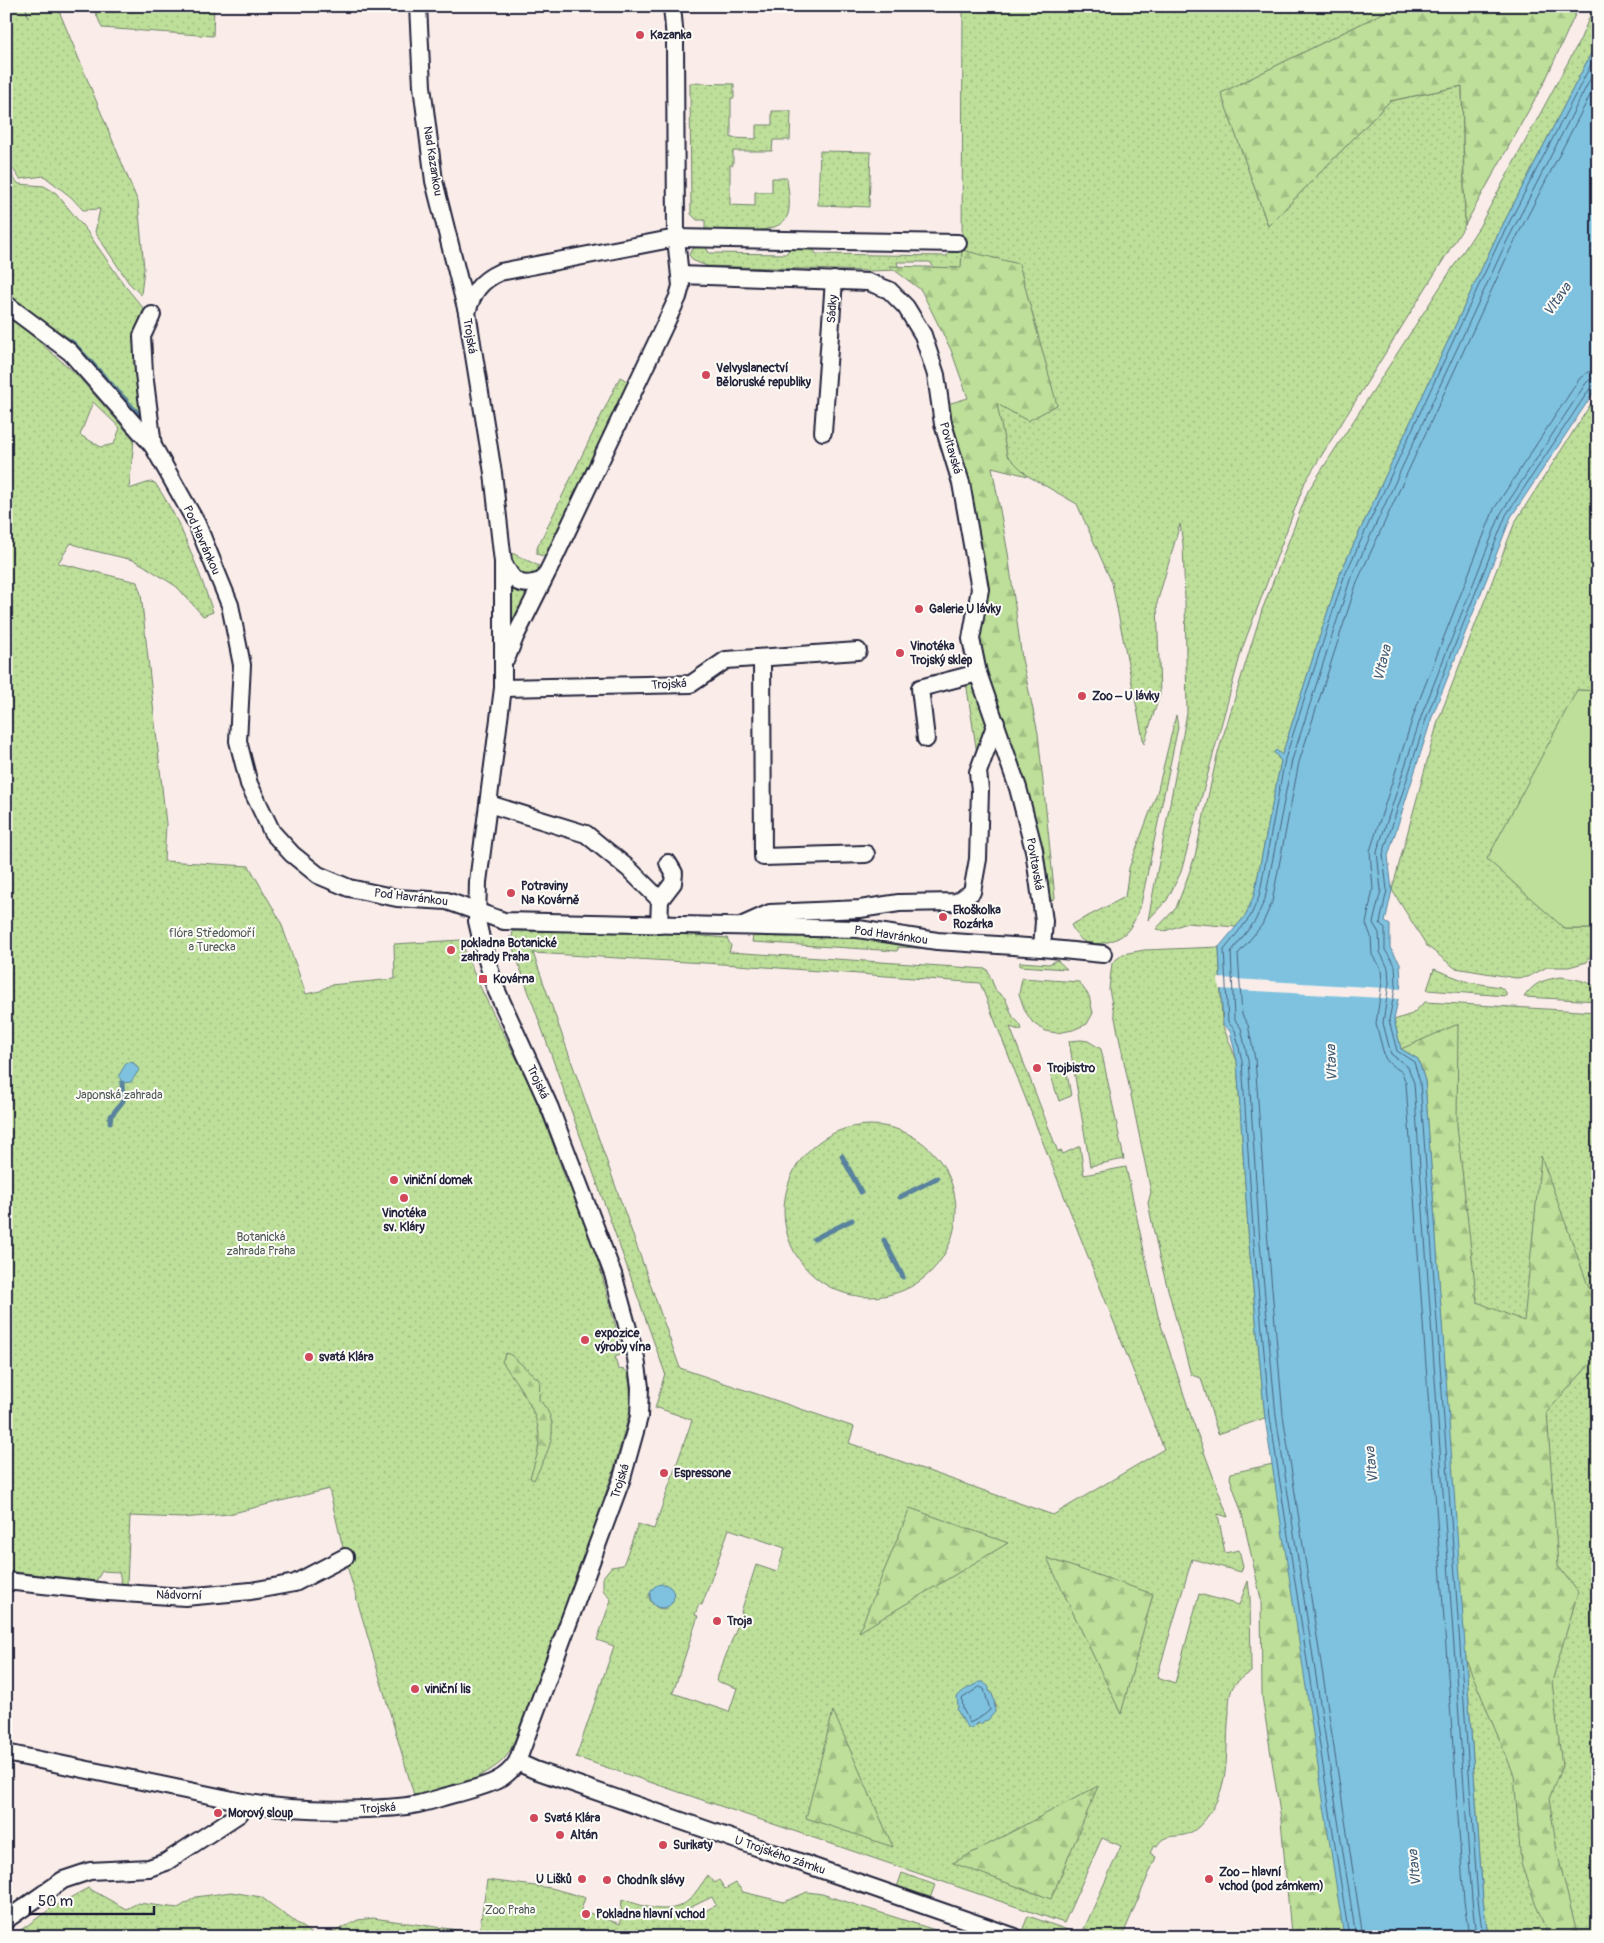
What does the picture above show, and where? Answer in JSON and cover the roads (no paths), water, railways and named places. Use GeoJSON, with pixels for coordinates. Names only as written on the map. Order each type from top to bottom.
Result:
{"type":"FeatureCollection","features":[{"type":"Feature","properties":{"kind":"street","name":"Nad Kazankou"},"geometry":{"type":"LineString","coordinates":[[418,6],[422,86],[434,181],[466,312]]}},
{"type":"Feature","properties":{"kind":"street","name":"Trojská"},"geometry":{"type":"LineString","coordinates":[[504,666],[515,637],[678,297],[680,275],[676,238],[675,39],[672,6]]}},
{"type":"Feature","properties":{"kind":"street","name":"Trojská"},"geometry":{"type":"LineString","coordinates":[[6,1754],[265,1806],[324,1811],[386,1808],[417,1804],[485,1786],[510,1773],[518,1762],[622,1478],[639,1417],[640,1387],[636,1358],[613,1274],[550,1108],[495,987],[483,948],[476,910],[503,688],[504,666],[502,562],[493,474],[466,312],[476,287],[482,281],[500,272],[676,238]]}},
{"type":"Feature","properties":{"kind":"street"},"geometry":{"type":"LineString","coordinates":[[676,238],[958,243]]}},
{"type":"Feature","properties":{"kind":"street","name":"Sádky"},"geometry":{"type":"LineString","coordinates":[[680,275],[834,280],[823,432]]}},
{"type":"Feature","properties":{"kind":"street","name":"Povltavská"},"geometry":{"type":"LineString","coordinates":[[834,280],[868,282],[889,290],[906,307],[923,335],[936,375],[943,424],[960,483],[980,590],[971,639],[978,673],[1018,788],[1034,850],[1044,921],[1042,948]]}},
{"type":"Feature","properties":{"kind":"street","name":"Pod Havránkou"},"geometry":{"type":"LineString","coordinates":[[6,304],[70,352],[153,446],[196,524],[230,606],[242,665],[238,741],[249,784],[272,832],[292,854],[318,875],[349,888],[397,898],[447,901],[504,921],[858,929],[937,941],[1042,948]]}},
{"type":"Feature","properties":{"kind":"street","name":"Pod Havránkou"},"geometry":{"type":"LineString","coordinates":[[152,315],[142,336],[144,374],[153,446]]}},
{"type":"Feature","properties":{"kind":"street"},"geometry":{"type":"LineString","coordinates":[[502,562],[509,574],[518,582],[531,584],[543,580]]}},
{"type":"Feature","properties":{"kind":"street","name":"Trojská"},"geometry":{"type":"LineString","coordinates":[[503,688],[691,684],[726,660],[858,651]]}},
{"type":"Feature","properties":{"kind":"street"},"geometry":{"type":"LineString","coordinates":[[762,658],[763,857],[866,854]]}},
{"type":"Feature","properties":{"kind":"street"},"geometry":{"type":"LineString","coordinates":[[926,739],[920,688],[978,673]]}},
{"type":"Feature","properties":{"kind":"street","name":"Pod Havránkou"},"geometry":{"type":"LineString","coordinates":[[739,927],[770,913],[860,909],[899,903],[957,902],[972,892],[978,859],[980,790],[978,772],[996,723]]}},
{"type":"Feature","properties":{"kind":"street"},"geometry":{"type":"LineString","coordinates":[[489,804],[586,834],[629,869],[660,900]]}},
{"type":"Feature","properties":{"kind":"street"},"geometry":{"type":"LineString","coordinates":[[659,925],[660,900],[673,883],[674,873],[668,863]]}},
{"type":"Feature","properties":{"kind":"street"},"geometry":{"type":"LineString","coordinates":[[1042,948],[1103,954]]}},
{"type":"Feature","properties":{"kind":"street","name":"Nádvorní"},"geometry":{"type":"LineString","coordinates":[[6,1581],[108,1592],[185,1597],[251,1591],[295,1584],[345,1557]]}},
{"type":"Feature","properties":{"kind":"street","name":"U Trojského zámku"},"geometry":{"type":"LineString","coordinates":[[518,1762],[544,1773],[1015,1937]]}},
{"type":"Feature","properties":{"kind":"street"},"geometry":{"type":"LineString","coordinates":[[6,1920],[63,1880],[90,1871],[150,1868],[166,1862],[239,1814],[242,1810],[243,1802]]}},
{"type":"Feature","properties":{"kind":"water","name":"Vltava"},"geometry":{"type":"Polygon","coordinates":[[[1598,40],[1598,386],[1511,517],[1432,717],[1388,856],[1392,890],[1385,922],[1390,925],[1390,948],[1400,963],[1401,984],[1394,1020],[1401,1049],[1418,1059],[1425,1081],[1483,1900],[1488,1937],[1344,1937],[1265,1418],[1249,1244],[1237,1061],[1230,1031],[1223,1025],[1219,947],[1246,915],[1254,895],[1281,761],[1274,752],[1276,750],[1282,755],[1339,576],[1494,242],[1598,40]]]}},
{"type":"Feature","properties":{"kind":"water"},"geometry":{"type":"Polygon","coordinates":[[[127,1062],[134,1063],[139,1070],[131,1082],[122,1083],[119,1075],[127,1062]]]}},
{"type":"Feature","properties":{"kind":"water"},"geometry":{"type":"Polygon","coordinates":[[[657,1584],[667,1584],[674,1591],[674,1601],[667,1608],[657,1608],[650,1601],[650,1591],[657,1584]]]}},
{"type":"Feature","properties":{"kind":"water"},"geometry":{"type":"Polygon","coordinates":[[[979,1682],[983,1682],[989,1687],[989,1691],[994,1699],[995,1712],[988,1720],[981,1724],[978,1723],[973,1728],[967,1727],[957,1710],[957,1697],[979,1682]]]}},
{"type":"Feature","properties":{"kind":"waterway"},"geometry":{"type":"LineString","coordinates":[[64,338],[73,343],[142,418]]}},
{"type":"Feature","properties":{"kind":"waterway"},"geometry":{"type":"LineString","coordinates":[[110,1122],[111,1116],[123,1101],[122,1083]]}},
{"type":"Feature","properties":{"kind":"waterway"},"geometry":{"type":"LineString","coordinates":[[842,1156],[861,1192]]}},
{"type":"Feature","properties":{"kind":"waterway"},"geometry":{"type":"LineString","coordinates":[[900,1197],[937,1178]]}},
{"type":"Feature","properties":{"kind":"waterway"},"geometry":{"type":"LineString","coordinates":[[814,1239],[852,1220]]}},
{"type":"Feature","properties":{"kind":"waterway"},"geometry":{"type":"LineString","coordinates":[[884,1240],[903,1277]]}},
{"type":"Feature","properties":{"kind":"place","name":"Kazanka"},"geometry":{"type":"Point","coordinates":[640,35]}},
{"type":"Feature","properties":{"kind":"place","name":"Velvyslanectví Běloruské republiky"},"geometry":{"type":"Point","coordinates":[706,375]}},
{"type":"Feature","properties":{"kind":"place","name":"Galerie U lávky"},"geometry":{"type":"Point","coordinates":[919,609]}},
{"type":"Feature","properties":{"kind":"place","name":"Vinotéka Trojský sklep"},"geometry":{"type":"Point","coordinates":[900,653]}},
{"type":"Feature","properties":{"kind":"place","name":"Zoo – U lávky"},"geometry":{"type":"Point","coordinates":[1082,696]}},
{"type":"Feature","properties":{"kind":"place","name":"Potraviny Na Kovárně"},"geometry":{"type":"Point","coordinates":[511,893]}},
{"type":"Feature","properties":{"kind":"place","name":"Ekoškolka Rozárka"},"geometry":{"type":"Point","coordinates":[943,917]}},
{"type":"Feature","properties":{"kind":"place","name":"pokladna Botanické zahrady Praha"},"geometry":{"type":"Point","coordinates":[451,950]}},
{"type":"Feature","properties":{"kind":"place","name":"Kovárna"},"geometry":{"type":"Point","coordinates":[483,979]}},
{"type":"Feature","properties":{"kind":"place","name":"Trojbistro"},"geometry":{"type":"Point","coordinates":[1037,1068]}},
{"type":"Feature","properties":{"kind":"place","name":"viniční domek"},"geometry":{"type":"Point","coordinates":[394,1180]}},
{"type":"Feature","properties":{"kind":"place","name":"Vinotéka sv. Kláry"},"geometry":{"type":"Point","coordinates":[404,1198]}},
{"type":"Feature","properties":{"kind":"place","name":"expozice výroby vína"},"geometry":{"type":"Point","coordinates":[585,1340]}},
{"type":"Feature","properties":{"kind":"place","name":"svatá Klára"},"geometry":{"type":"Point","coordinates":[309,1357]}},
{"type":"Feature","properties":{"kind":"place","name":"Espressone"},"geometry":{"type":"Point","coordinates":[664,1473]}},
{"type":"Feature","properties":{"kind":"place","name":"Troja"},"geometry":{"type":"Point","coordinates":[717,1621]}},
{"type":"Feature","properties":{"kind":"place","name":"viniční lis"},"geometry":{"type":"Point","coordinates":[415,1689]}},
{"type":"Feature","properties":{"kind":"place","name":"Morový sloup"},"geometry":{"type":"Point","coordinates":[218,1813]}},
{"type":"Feature","properties":{"kind":"place","name":"Svatá Klára"},"geometry":{"type":"Point","coordinates":[534,1818]}},
{"type":"Feature","properties":{"kind":"place","name":"Altán"},"geometry":{"type":"Point","coordinates":[560,1835]}},
{"type":"Feature","properties":{"kind":"place","name":"Surikaty"},"geometry":{"type":"Point","coordinates":[663,1845]}},
{"type":"Feature","properties":{"kind":"place","name":"U Lišků"},"geometry":{"type":"Point","coordinates":[582,1879]}},
{"type":"Feature","properties":{"kind":"place","name":"Zoo – hlavní vchod (pod zámkem)"},"geometry":{"type":"Point","coordinates":[1209,1879]}},
{"type":"Feature","properties":{"kind":"place","name":"Chodník slávy"},"geometry":{"type":"Point","coordinates":[607,1880]}},
{"type":"Feature","properties":{"kind":"place","name":"Pokladna hlavní vchod"},"geometry":{"type":"Point","coordinates":[586,1914]}},
{"type":"Feature","properties":{"kind":"park label","name":"flóra Středomoří a Turecka"},"geometry":{"type":"Point","coordinates":[212,940]}},
{"type":"Feature","properties":{"kind":"park label","name":"Japonská zahrada"},"geometry":{"type":"Point","coordinates":[119,1095]}},
{"type":"Feature","properties":{"kind":"park label","name":"Botanická zahrada Praha"},"geometry":{"type":"Point","coordinates":[261,1244]}},
{"type":"Feature","properties":{"kind":"park label","name":"Zoo Praha"},"geometry":{"type":"Point","coordinates":[510,1910]}}]}
